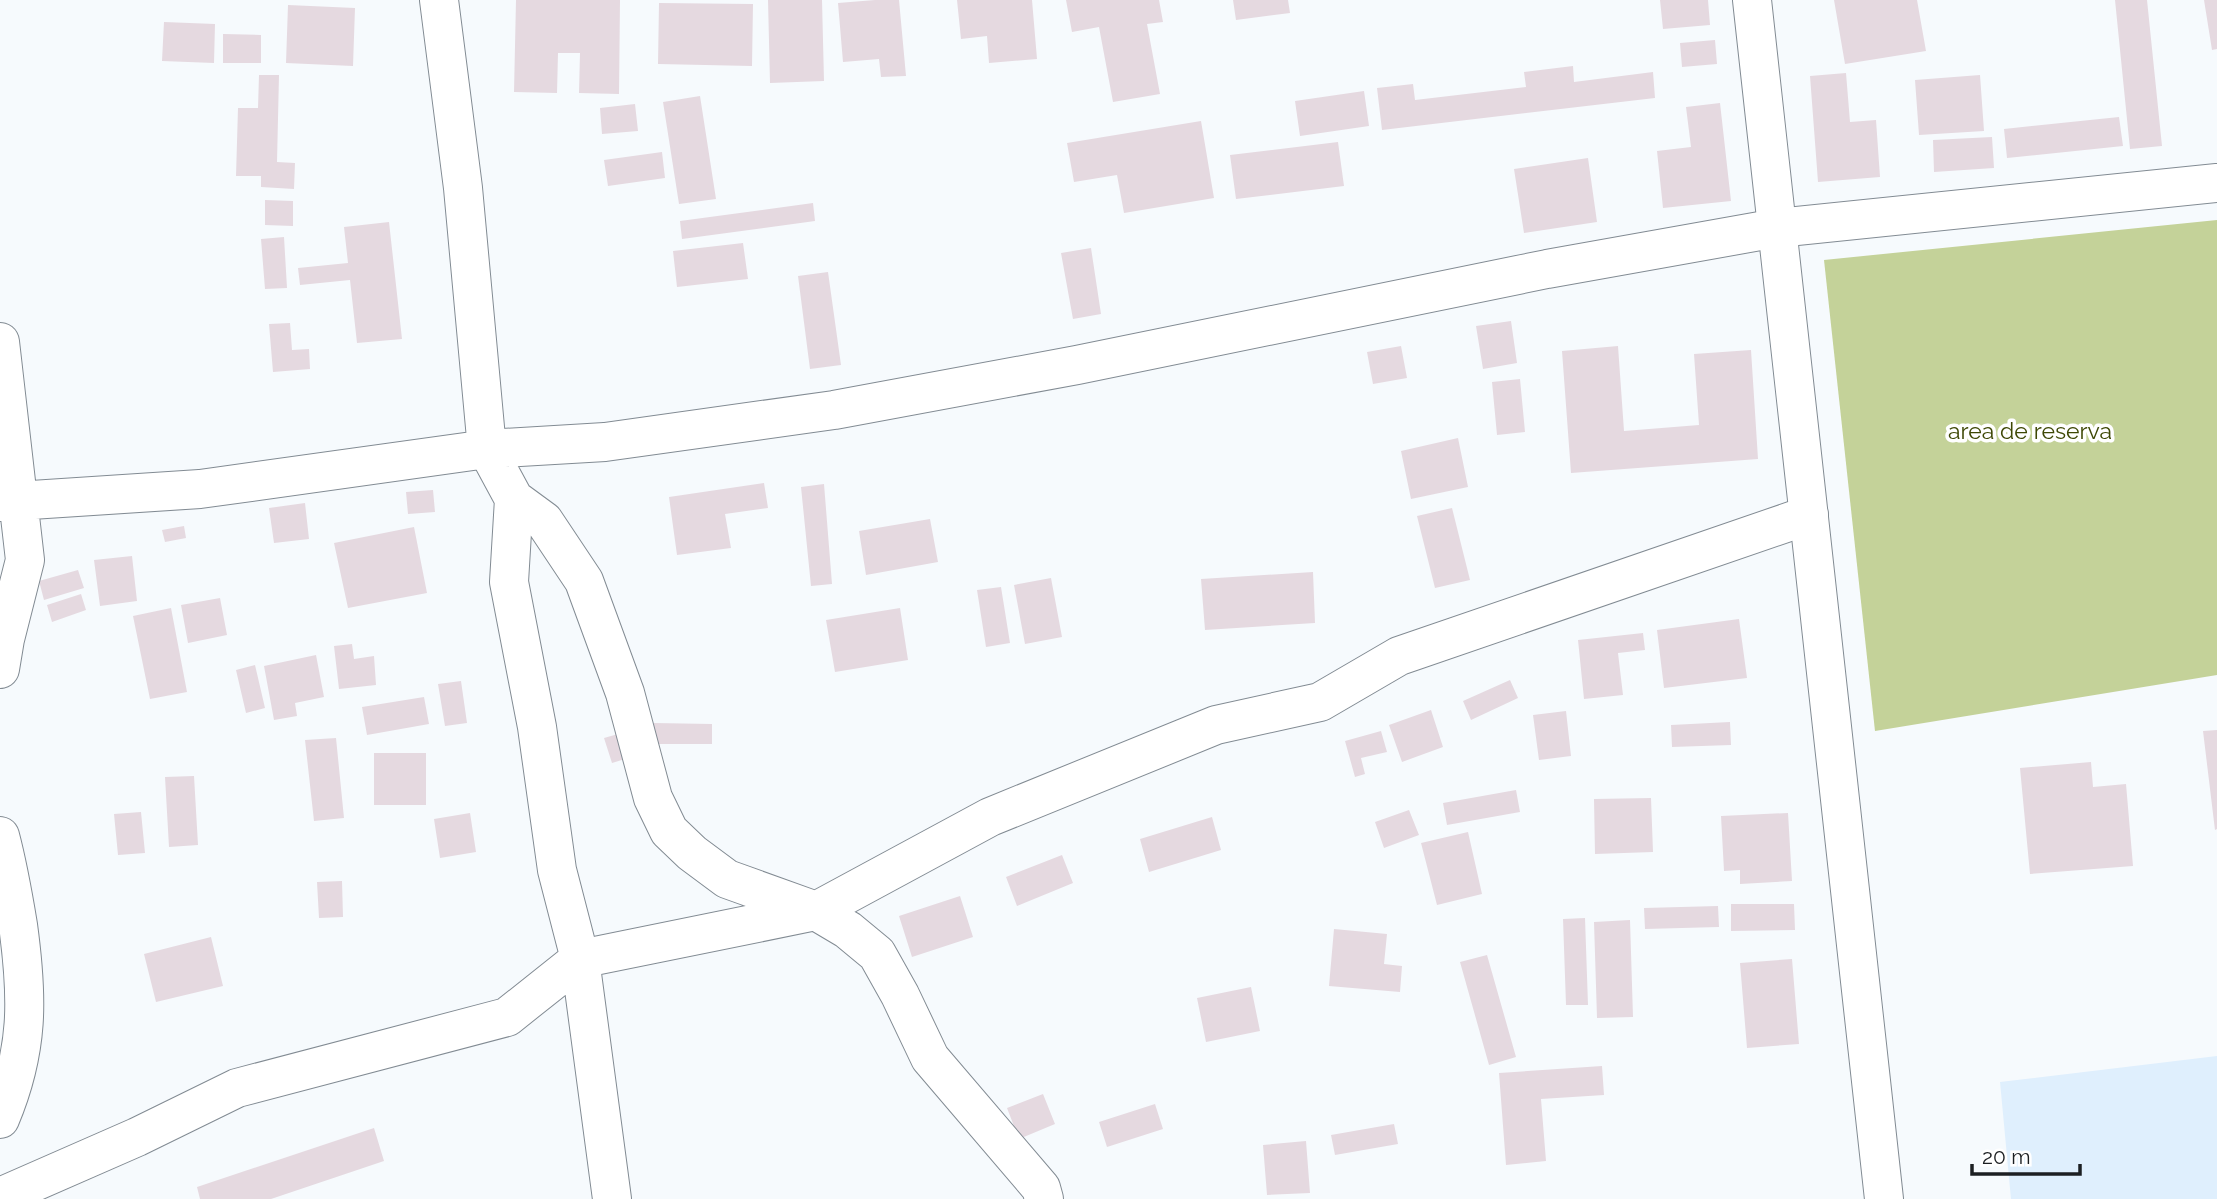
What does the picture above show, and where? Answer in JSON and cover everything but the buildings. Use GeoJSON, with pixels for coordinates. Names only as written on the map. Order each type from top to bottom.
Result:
{"type":"FeatureCollection","features":[{"type":"Feature","properties":{"kind":"street"},"geometry":{"type":"LineString","coordinates":[[439,0],[463,188],[487,449],[514,499],[544,521],[584,581],[625,693],[653,799],[669,831],[692,853],[727,878],[816,911],[848,930],[877,954],[930,1058],[1041,1188],[1044,1199]]}},
{"type":"Feature","properties":{"kind":"street"},"geometry":{"type":"LineString","coordinates":[[1752,0],[1884,1199]]}},
{"type":"Feature","properties":{"kind":"street"},"geometry":{"type":"LineString","coordinates":[[10,502],[200,489],[487,449],[605,442],[834,410],[1077,365],[1547,269],[1777,228],[2217,183]]}},
{"type":"Feature","properties":{"kind":"street"},"geometry":{"type":"LineString","coordinates":[[0,342],[10,502],[25,560],[0,669]]}},
{"type":"Feature","properties":{"kind":"street"},"geometry":{"type":"LineString","coordinates":[[514,499],[509,582],[537,727],[557,870],[580,959],[612,1199]]}},
{"type":"Feature","properties":{"kind":"street"},"geometry":{"type":"LineString","coordinates":[[0,1197],[137,1137],[237,1088],[507,1017],[580,959],[816,911],[990,817],[1216,725],[1320,702],[1399,656],[1809,515]]}},
{"type":"Feature","properties":{"kind":"street"},"geometry":{"type":"LineString","coordinates":[[0,836],[10,872],[25,976],[25,1022],[20,1058],[0,1119]]}},
{"type":"Feature","properties":{"kind":"shaded area"},"geometry":{"type":"Polygon","coordinates":[[[2217,1056],[2217,1199],[2011,1199],[2000,1082],[2217,1056]]]}},
{"type":"Feature","properties":{"kind":"green space","name":"area de reserva"},"geometry":{"type":"Polygon","coordinates":[[[2217,220],[2217,675],[1875,731],[1824,260],[2217,220]]]}}]}
